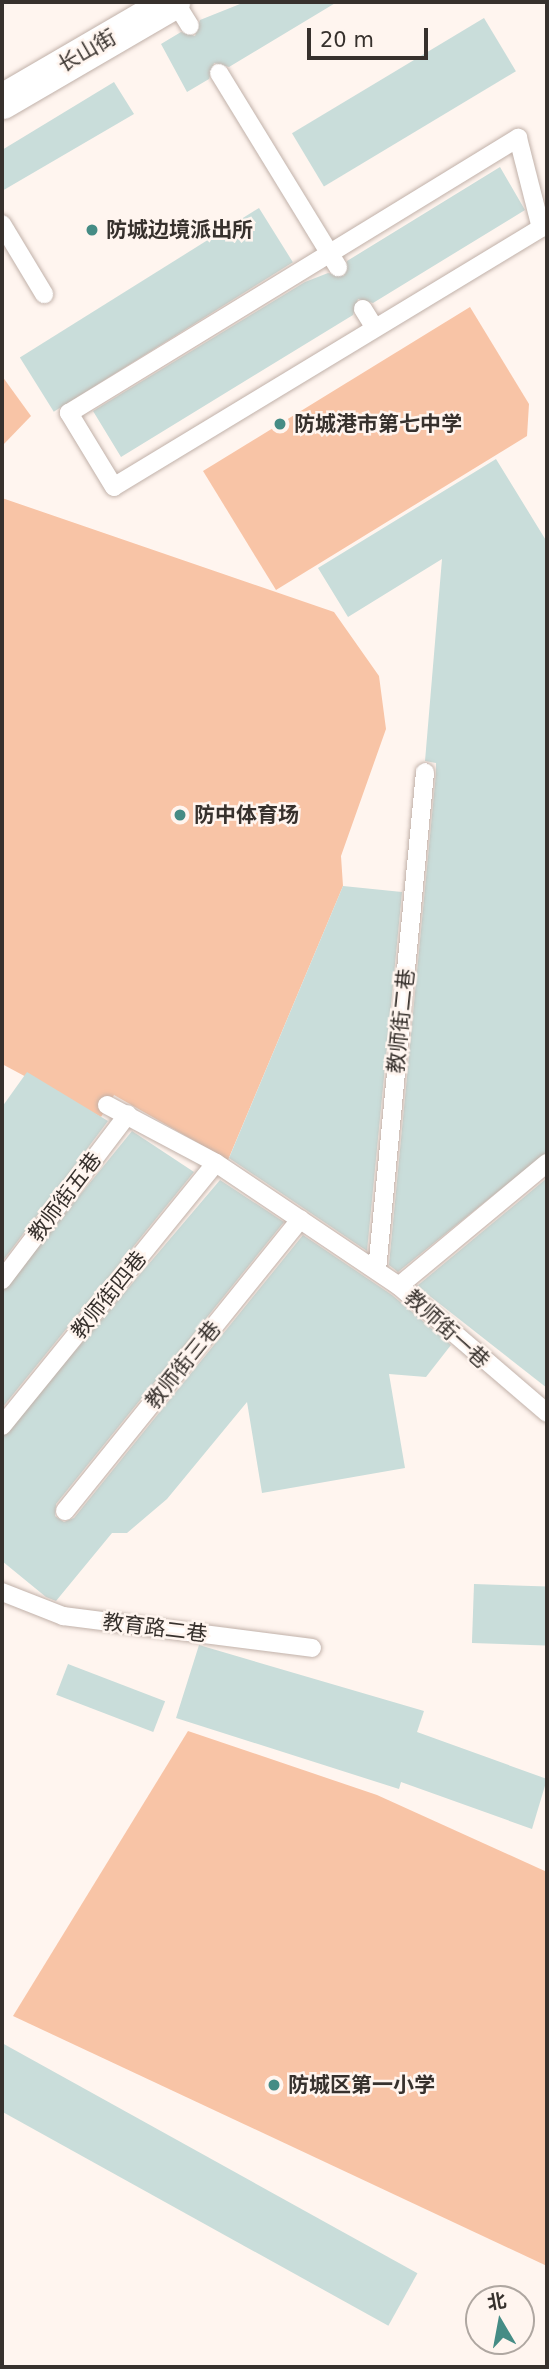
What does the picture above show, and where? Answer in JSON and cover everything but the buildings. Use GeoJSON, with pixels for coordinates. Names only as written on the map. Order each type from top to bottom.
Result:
{"type":"FeatureCollection","features":[{"type":"Feature","properties":{"kind":"street","name":"长山街"},"geometry":{"type":"LineString","coordinates":[[2,101],[179,10]]}},
{"type":"Feature","properties":{"kind":"lane"},"geometry":{"type":"LineString","coordinates":[[219,74],[334,260]]}},
{"type":"Feature","properties":{"kind":"lane"},"geometry":{"type":"LineString","coordinates":[[518,138],[541,228],[114,487],[69,413],[334,260],[518,138]]}},
{"type":"Feature","properties":{"kind":"lane"},"geometry":{"type":"LineString","coordinates":[[2,224],[44,294]]}},
{"type":"Feature","properties":{"kind":"lane"},"geometry":{"type":"LineString","coordinates":[[363,309],[375,328]]}},
{"type":"Feature","properties":{"kind":"lane","name":"教师街二巷"},"geometry":{"type":"LineString","coordinates":[[377,1270],[425,772]]}},
{"type":"Feature","properties":{"kind":"lane"},"geometry":{"type":"LineString","coordinates":[[107,1105],[216,1163],[399,1286]]}},
{"type":"Feature","properties":{"kind":"lane","name":"教师街五巷"},"geometry":{"type":"LineString","coordinates":[[2,1280],[128,1114]]}},
{"type":"Feature","properties":{"kind":"lane","name":"教师街四巷"},"geometry":{"type":"LineString","coordinates":[[2,1426],[216,1163]]}},
{"type":"Feature","properties":{"kind":"lane","name":"教师街一巷"},"geometry":{"type":"LineString","coordinates":[[547,1163],[399,1286],[547,1413]]}},
{"type":"Feature","properties":{"kind":"lane","name":"教师街三巷"},"geometry":{"type":"LineString","coordinates":[[65,1511],[301,1219]]}},
{"type":"Feature","properties":{"kind":"lane","name":"教育路二巷"},"geometry":{"type":"LineString","coordinates":[[2,1592],[63,1616],[312,1648]]}},
{"type":"Feature","properties":{"kind":"shaded area"},"geometry":{"type":"Polygon","coordinates":[[[470,307],[529,404],[527,436],[276,590],[203,471],[470,307]]]}},
{"type":"Feature","properties":{"kind":"shaded area"},"geometry":{"type":"Polygon","coordinates":[[[2,376],[31,416],[2,446],[2,376]]]}},
{"type":"Feature","properties":{"kind":"shaded area","name":"防中体育场"},"geometry":{"type":"Polygon","coordinates":[[[2,498],[334,612],[379,676],[386,729],[341,856],[343,886],[228,1160],[114,1095],[101,1117],[2,1064],[2,498]]]}},
{"type":"Feature","properties":{"kind":"shaded area"},"geometry":{"type":"Polygon","coordinates":[[[188,1731],[377,1795],[547,1872],[547,2266],[13,2016],[188,1731]]]}},
{"type":"Feature","properties":{"kind":"place","name":"防城边境派出所"},"geometry":{"type":"Point","coordinates":[92,230]}},
{"type":"Feature","properties":{"kind":"place","name":"防城港市第七中学"},"geometry":{"type":"Point","coordinates":[280,424]}},
{"type":"Feature","properties":{"kind":"place","name":"防中体育场"},"geometry":{"type":"Point","coordinates":[180,815]}},
{"type":"Feature","properties":{"kind":"place","name":"防城区第一小学"},"geometry":{"type":"Point","coordinates":[274,2085]}}]}
